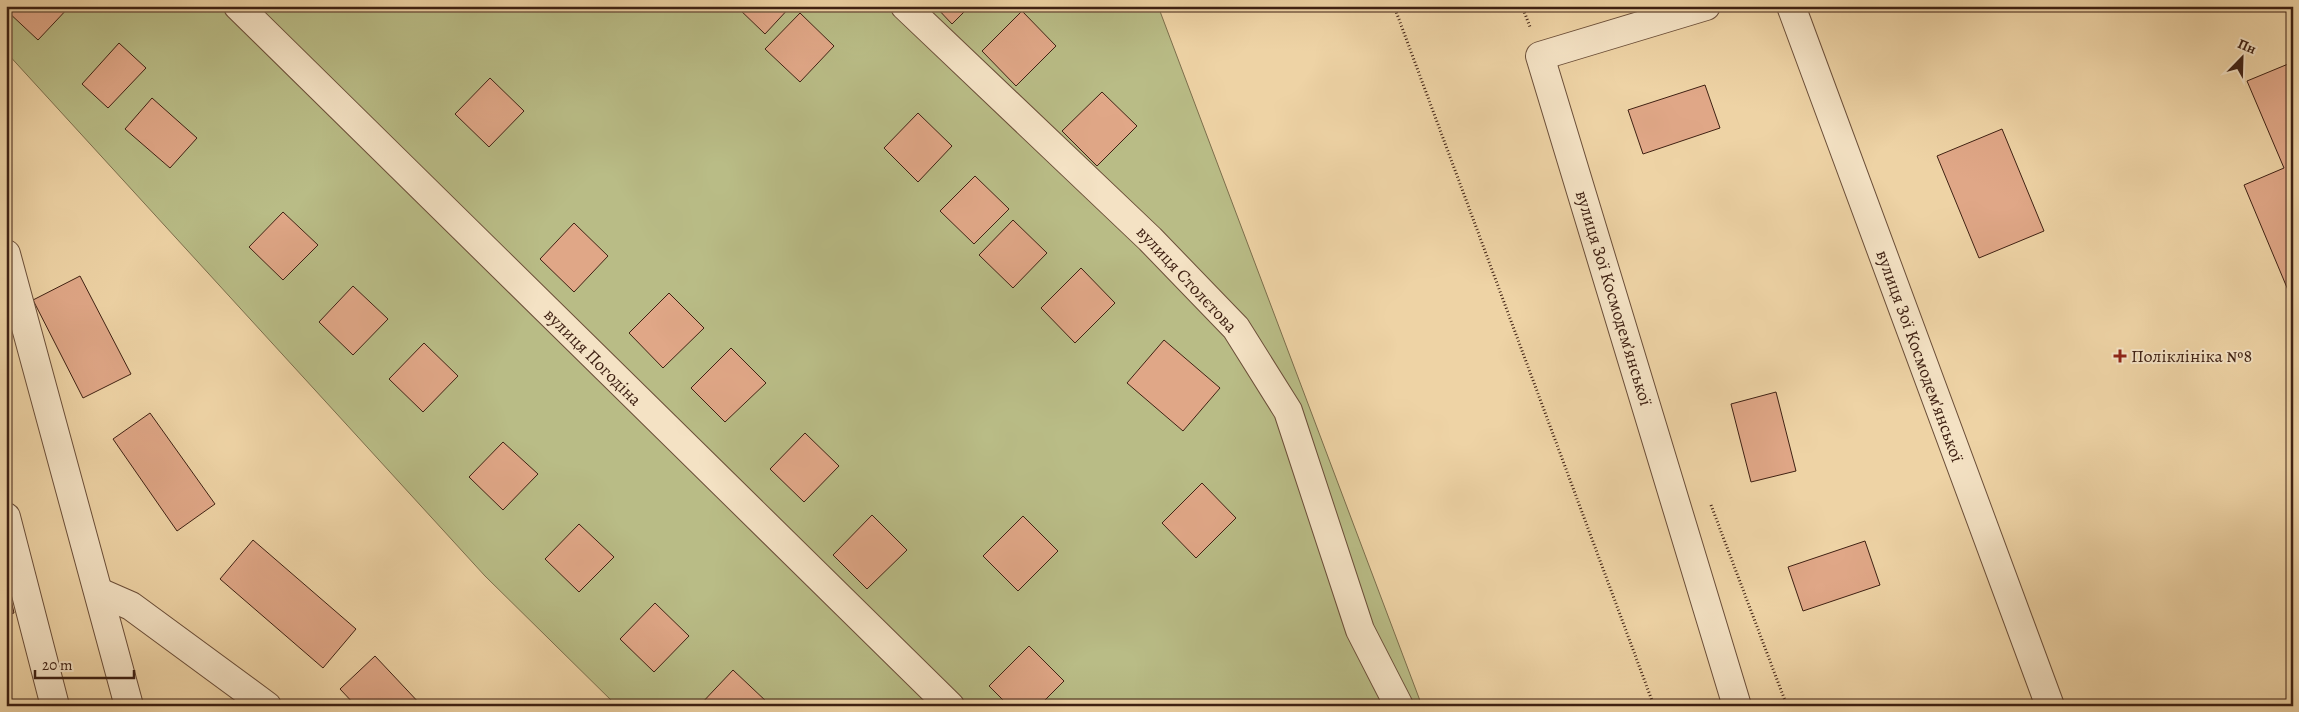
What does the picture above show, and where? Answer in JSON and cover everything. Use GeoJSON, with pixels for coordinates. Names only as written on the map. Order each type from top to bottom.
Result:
{"type":"FeatureCollection","features":[{"type":"Feature","properties":{"kind":"street","name":"вулиця Погодіна"},"geometry":{"type":"LineString","coordinates":[[238,6],[950,706]]}},
{"type":"Feature","properties":{"kind":"street","name":"вулиця Столєтова"},"geometry":{"type":"LineString","coordinates":[[905,6],[1150,239],[1236,328],[1288,411],[1360,630],[1400,706]]}},
{"type":"Feature","properties":{"kind":"street","name":"вулиця Зої Космодем’янської"},"geometry":{"type":"LineString","coordinates":[[1706,6],[1540,56],[1737,706]]}},
{"type":"Feature","properties":{"kind":"street","name":"вулиця Зої Космодем'янської"},"geometry":{"type":"LineString","coordinates":[[1791,6],[2050,706]]}},
{"type":"Feature","properties":{"kind":"street"},"geometry":{"type":"LineString","coordinates":[[6,254],[100,592],[129,706]]}},
{"type":"Feature","properties":{"kind":"street"},"geometry":{"type":"LineString","coordinates":[[6,517],[55,706]]}},
{"type":"Feature","properties":{"kind":"street"},"geometry":{"type":"LineString","coordinates":[[100,592],[131,606],[267,706]]}},
{"type":"Feature","properties":{"kind":"path"},"geometry":{"type":"LineString","coordinates":[[1394,6],[1654,706]]}},
{"type":"Feature","properties":{"kind":"green space"},"geometry":{"type":"Polygon","coordinates":[[[6,6],[1158,6],[1422,706],[617,706],[485,576],[6,52],[6,6]]]}},
{"type":"Feature","properties":{"kind":"building"},"geometry":{"type":"Polygon","coordinates":[[[6,6],[70,6],[38,40],[6,10],[6,6]]]}},
{"type":"Feature","properties":{"kind":"building"},"geometry":{"type":"Polygon","coordinates":[[[736,6],[791,6],[765,34],[736,6]]]}},
{"type":"Feature","properties":{"kind":"building"},"geometry":{"type":"Polygon","coordinates":[[[935,6],[970,6],[952,24],[935,6]]]}},
{"type":"Feature","properties":{"kind":"building"},"geometry":{"type":"Polygon","coordinates":[[[1022,11],[1056,46],[1016,86],[982,51],[1022,11]]]}},
{"type":"Feature","properties":{"kind":"building"},"geometry":{"type":"Polygon","coordinates":[[[800,13],[834,46],[800,82],[765,49],[800,13]]]}},
{"type":"Feature","properties":{"kind":"building"},"geometry":{"type":"Polygon","coordinates":[[[119,43],[146,68],[108,108],[82,84],[119,43]]]}},
{"type":"Feature","properties":{"kind":"building"},"geometry":{"type":"Polygon","coordinates":[[[2293,62],[2293,302],[2244,185],[2284,168],[2247,81],[2293,62]]]}},
{"type":"Feature","properties":{"kind":"building"},"geometry":{"type":"Polygon","coordinates":[[[490,78],[524,111],[489,147],[455,114],[490,78]]]}},
{"type":"Feature","properties":{"kind":"building"},"geometry":{"type":"Polygon","coordinates":[[[1705,85],[1720,128],[1643,154],[1628,110],[1705,85]]]}},
{"type":"Feature","properties":{"kind":"building"},"geometry":{"type":"Polygon","coordinates":[[[1102,92],[1137,126],[1097,166],[1062,131],[1102,92]]]}},
{"type":"Feature","properties":{"kind":"building"},"geometry":{"type":"Polygon","coordinates":[[[152,98],[197,138],[170,168],[125,129],[152,98]]]}},
{"type":"Feature","properties":{"kind":"building"},"geometry":{"type":"Polygon","coordinates":[[[918,113],[952,146],[918,182],[884,148],[918,113]]]}},
{"type":"Feature","properties":{"kind":"building"},"geometry":{"type":"Polygon","coordinates":[[[2002,129],[2044,231],[1979,258],[1937,156],[2002,129]]]}},
{"type":"Feature","properties":{"kind":"building"},"geometry":{"type":"Polygon","coordinates":[[[975,176],[1009,209],[974,244],[940,211],[975,176]]]}},
{"type":"Feature","properties":{"kind":"building"},"geometry":{"type":"Polygon","coordinates":[[[283,212],[318,245],[283,280],[249,247],[283,212]]]}},
{"type":"Feature","properties":{"kind":"building"},"geometry":{"type":"Polygon","coordinates":[[[1013,220],[1047,253],[1013,288],[979,255],[1013,220]]]}},
{"type":"Feature","properties":{"kind":"building"},"geometry":{"type":"Polygon","coordinates":[[[574,223],[608,256],[574,292],[540,259],[574,223]]]}},
{"type":"Feature","properties":{"kind":"building"},"geometry":{"type":"Polygon","coordinates":[[[1081,268],[1115,303],[1075,343],[1041,308],[1081,268]]]}},
{"type":"Feature","properties":{"kind":"building"},"geometry":{"type":"Polygon","coordinates":[[[80,276],[131,374],[83,398],[33,300],[80,276]]]}},
{"type":"Feature","properties":{"kind":"building"},"geometry":{"type":"Polygon","coordinates":[[[353,286],[388,319],[353,355],[319,322],[353,286]]]}},
{"type":"Feature","properties":{"kind":"building"},"geometry":{"type":"Polygon","coordinates":[[[669,293],[704,328],[663,368],[629,333],[669,293]]]}},
{"type":"Feature","properties":{"kind":"building"},"geometry":{"type":"Polygon","coordinates":[[[1164,340],[1220,388],[1183,431],[1127,383],[1164,340]]]}},
{"type":"Feature","properties":{"kind":"building"},"geometry":{"type":"Polygon","coordinates":[[[424,343],[458,376],[423,412],[389,379],[424,343]]]}},
{"type":"Feature","properties":{"kind":"building"},"geometry":{"type":"Polygon","coordinates":[[[731,348],[766,383],[725,422],[691,388],[731,348]]]}},
{"type":"Feature","properties":{"kind":"building"},"geometry":{"type":"Polygon","coordinates":[[[1776,392],[1796,471],[1751,482],[1731,404],[1776,392]]]}},
{"type":"Feature","properties":{"kind":"building"},"geometry":{"type":"Polygon","coordinates":[[[150,413],[215,504],[177,531],[113,439],[150,413]]]}},
{"type":"Feature","properties":{"kind":"building"},"geometry":{"type":"Polygon","coordinates":[[[805,433],[839,466],[804,502],[770,469],[805,433]]]}},
{"type":"Feature","properties":{"kind":"building"},"geometry":{"type":"Polygon","coordinates":[[[503,442],[538,474],[503,510],[469,477],[503,442]]]}},
{"type":"Feature","properties":{"kind":"building"},"geometry":{"type":"Polygon","coordinates":[[[1202,483],[1236,518],[1196,558],[1162,523],[1202,483]]]}},
{"type":"Feature","properties":{"kind":"building"},"geometry":{"type":"Polygon","coordinates":[[[872,515],[907,550],[867,589],[833,555],[872,515]]]}},
{"type":"Feature","properties":{"kind":"building"},"geometry":{"type":"Polygon","coordinates":[[[1023,516],[1058,551],[1018,591],[983,556],[1023,516]]]}},
{"type":"Feature","properties":{"kind":"building"},"geometry":{"type":"Polygon","coordinates":[[[579,524],[614,557],[579,592],[545,559],[579,524]]]}},
{"type":"Feature","properties":{"kind":"building"},"geometry":{"type":"Polygon","coordinates":[[[253,540],[356,629],[323,668],[220,579],[253,540]]]}},
{"type":"Feature","properties":{"kind":"building"},"geometry":{"type":"Polygon","coordinates":[[[1865,541],[1880,585],[1803,611],[1788,567],[1865,541]]]}},
{"type":"Feature","properties":{"kind":"building"},"geometry":{"type":"Polygon","coordinates":[[[6,579],[14,613],[6,615],[6,579]]]}},
{"type":"Feature","properties":{"kind":"building"},"geometry":{"type":"Polygon","coordinates":[[[655,603],[689,636],[654,672],[620,639],[655,603]]]}},
{"type":"Feature","properties":{"kind":"building"},"geometry":{"type":"Polygon","coordinates":[[[1029,646],[1064,681],[1039,706],[1009,706],[989,686],[1029,646]]]}},
{"type":"Feature","properties":{"kind":"building"},"geometry":{"type":"Polygon","coordinates":[[[375,656],[422,706],[356,706],[340,689],[375,656]]]}},
{"type":"Feature","properties":{"kind":"building"},"geometry":{"type":"Polygon","coordinates":[[[733,670],[768,703],[764,706],[699,706],[733,670]]]}},
{"type":"Feature","properties":{"kind":"place","name":"Поліклініка №8"},"geometry":{"type":"Point","coordinates":[2120,356]}}]}
